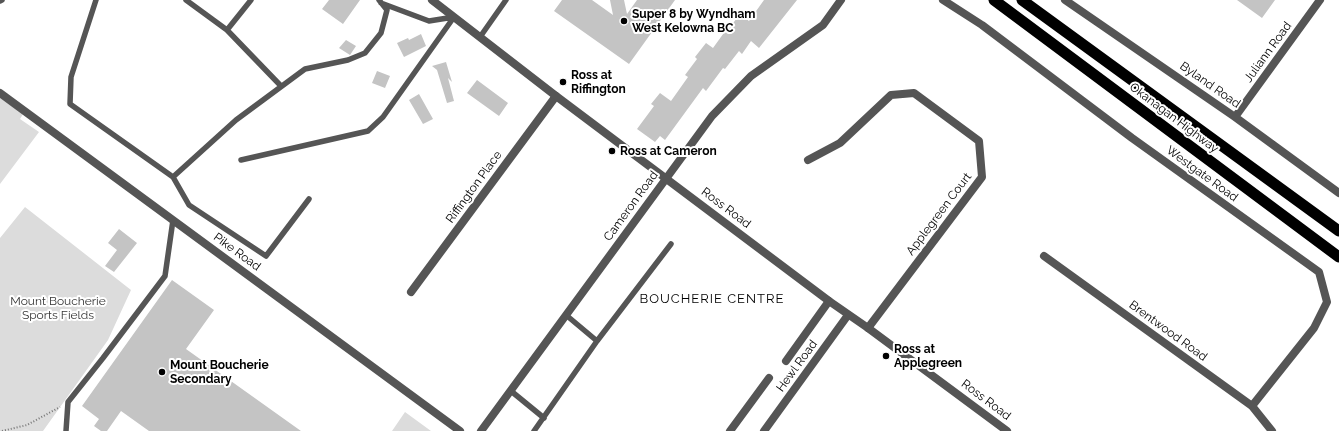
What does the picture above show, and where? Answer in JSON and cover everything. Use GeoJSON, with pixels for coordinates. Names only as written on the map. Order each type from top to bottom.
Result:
{"type":"FeatureCollection","features":[{"type":"Feature","properties":{"kind":"highway","name":"Okanagan Highway"},"geometry":{"type":"LineString","coordinates":[[994,0],[1339,257]]}},
{"type":"Feature","properties":{"kind":"highway","name":"Okanagan Highway"},"geometry":{"type":"LineString","coordinates":[[1022,0],[1339,231]]}},
{"type":"Feature","properties":{"kind":"street","name":"Ross Road"},"geometry":{"type":"LineString","coordinates":[[432,0],[556,96],[829,301],[1007,431]]}},
{"type":"Feature","properties":{"kind":"street","name":"Cameron Road"},"geometry":{"type":"LineString","coordinates":[[481,431],[712,116],[751,76],[823,25],[840,0]]}},
{"type":"Feature","properties":{"kind":"street","name":"Westgate Road"},"geometry":{"type":"LineString","coordinates":[[943,0],[982,25],[1132,138],[1319,272],[1327,302],[1314,328],[1252,406]]}},
{"type":"Feature","properties":{"kind":"street","name":"Byland Road"},"geometry":{"type":"LineString","coordinates":[[1065,0],[1235,117],[1339,193]]}},
{"type":"Feature","properties":{"kind":"street","name":"Juliann Road"},"geometry":{"type":"LineString","coordinates":[[1235,117],[1320,0]]}},
{"type":"Feature","properties":{"kind":"street","name":"Pike Road"},"geometry":{"type":"LineString","coordinates":[[0,93],[460,431]]}},
{"type":"Feature","properties":{"kind":"street","name":"Applegreen Court"},"geometry":{"type":"LineString","coordinates":[[808,160],[840,143],[891,95],[914,93],[980,141],[982,178],[868,328]]}},
{"type":"Feature","properties":{"kind":"street","name":"Riffington Place"},"geometry":{"type":"LineString","coordinates":[[411,292],[556,96]]}},
{"type":"Feature","properties":{"kind":"street","name":"Brentwood Road"},"geometry":{"type":"LineString","coordinates":[[1044,256],[1252,406],[1272,431]]}},
{"type":"Feature","properties":{"kind":"street","name":"Hewl Road"},"geometry":{"type":"LineString","coordinates":[[786,361],[829,301]]}},
{"type":"Feature","properties":{"kind":"street","name":"Hewl Road"},"geometry":{"type":"LineString","coordinates":[[764,431],[848,315]]}},
{"type":"Feature","properties":{"kind":"street","name":"Hewl Road"},"geometry":{"type":"LineString","coordinates":[[730,431],[769,378]]}},
{"type":"Feature","properties":{"kind":"lane"},"geometry":{"type":"LineString","coordinates":[[96,0],[71,77],[70,104],[173,177],[189,205],[266,256],[309,199]]}},
{"type":"Feature","properties":{"kind":"lane"},"geometry":{"type":"LineString","coordinates":[[186,0],[227,30],[281,86]]}},
{"type":"Feature","properties":{"kind":"lane"},"geometry":{"type":"LineString","coordinates":[[227,30],[251,0]]}},
{"type":"Feature","properties":{"kind":"lane"},"geometry":{"type":"LineString","coordinates":[[480,37],[506,0]]}},
{"type":"Feature","properties":{"kind":"lane"},"geometry":{"type":"LineString","coordinates":[[173,177],[236,120],[305,68],[348,60],[365,53],[381,33],[387,10],[380,1]]}},
{"type":"Feature","properties":{"kind":"lane"},"geometry":{"type":"LineString","coordinates":[[380,1],[429,20],[454,17]]}},
{"type":"Feature","properties":{"kind":"lane"},"geometry":{"type":"LineString","coordinates":[[241,160],[368,131],[383,117],[454,17]]}},
{"type":"Feature","properties":{"kind":"lane"},"geometry":{"type":"LineString","coordinates":[[66,431],[68,402],[165,276],[173,220]]}},
{"type":"Feature","properties":{"kind":"lane"},"geometry":{"type":"LineString","coordinates":[[534,431],[597,341],[671,244]]}},
{"type":"Feature","properties":{"kind":"lane"},"geometry":{"type":"LineString","coordinates":[[566,315],[597,341]]}},
{"type":"Feature","properties":{"kind":"lane"},"geometry":{"type":"LineString","coordinates":[[511,391],[544,418]]}},
{"type":"Feature","properties":{"kind":"path"},"geometry":{"type":"LineString","coordinates":[[2,431],[27,426],[68,402]]}},
{"type":"Feature","properties":{"kind":"green space"},"geometry":{"type":"Polygon","coordinates":[[[0,98],[23,114],[20,119],[39,132],[0,184],[0,98]]]}},
{"type":"Feature","properties":{"kind":"green space","name":"Mount Boucherie Sports Fields"},"geometry":{"type":"Polygon","coordinates":[[[25,207],[131,290],[108,340],[43,431],[0,431],[0,238],[25,207]]]}},
{"type":"Feature","properties":{"kind":"green space"},"geometry":{"type":"Polygon","coordinates":[[[405,412],[431,431],[392,431],[405,412]]]}},
{"type":"Feature","properties":{"kind":"building"},"geometry":{"type":"Polygon","coordinates":[[[329,0],[360,0],[343,24],[322,9],[329,0]]]}},
{"type":"Feature","properties":{"kind":"building"},"geometry":{"type":"Polygon","coordinates":[[[562,0],[592,0],[613,15],[610,0],[624,0],[627,14],[637,0],[675,0],[629,64],[554,11],[562,0]]]}},
{"type":"Feature","properties":{"kind":"building"},"geometry":{"type":"Polygon","coordinates":[[[764,0],[797,0],[759,48],[751,41],[742,54],[739,51],[725,69],[723,68],[706,91],[703,88],[665,140],[660,136],[655,142],[637,129],[654,106],[651,104],[660,93],[671,101],[688,77],[685,75],[697,59],[695,57],[706,43],[713,48],[740,14],[749,21],[764,0]]]}},
{"type":"Feature","properties":{"kind":"building"},"geometry":{"type":"Polygon","coordinates":[[[1237,0],[1275,0],[1262,18],[1237,0]]]}},
{"type":"Feature","properties":{"kind":"building"},"geometry":{"type":"Polygon","coordinates":[[[421,34],[426,46],[404,57],[397,43],[408,38],[409,40],[421,34]]]}},
{"type":"Feature","properties":{"kind":"building"},"geometry":{"type":"Polygon","coordinates":[[[346,40],[356,46],[350,55],[339,48],[346,40]]]}},
{"type":"Feature","properties":{"kind":"building"},"geometry":{"type":"Polygon","coordinates":[[[446,62],[452,82],[448,78],[454,101],[447,103],[437,70],[432,66],[446,62]]]}},
{"type":"Feature","properties":{"kind":"building"},"geometry":{"type":"Polygon","coordinates":[[[377,71],[390,76],[385,88],[372,83],[377,71]]]}},
{"type":"Feature","properties":{"kind":"building"},"geometry":{"type":"Polygon","coordinates":[[[477,80],[508,103],[499,116],[467,93],[477,80]]]}},
{"type":"Feature","properties":{"kind":"building"},"geometry":{"type":"Polygon","coordinates":[[[419,94],[433,119],[423,124],[409,100],[419,94]]]}},
{"type":"Feature","properties":{"kind":"building"},"geometry":{"type":"Polygon","coordinates":[[[119,229],[137,243],[114,272],[105,266],[117,250],[108,243],[119,229]]]}},
{"type":"Feature","properties":{"kind":"building","name":"Mount Boucherie Secondary"},"geometry":{"type":"Polygon","coordinates":[[[172,280],[214,310],[186,349],[301,431],[149,431],[121,411],[107,431],[101,431],[94,426],[99,419],[82,406],[172,280]]]}},
{"type":"Feature","properties":{"kind":"place","name":"Super 8 by Wyndham West Kelowna BC"},"geometry":{"type":"Point","coordinates":[624,21]}},
{"type":"Feature","properties":{"kind":"place","name":"Ross at Riffington"},"geometry":{"type":"Point","coordinates":[563,82]}},
{"type":"Feature","properties":{"kind":"place","name":"Ross at Cameron"},"geometry":{"type":"Point","coordinates":[612,151]}},
{"type":"Feature","properties":{"kind":"place","name":"Ross at Applegreen"},"geometry":{"type":"Point","coordinates":[886,356]}},
{"type":"Feature","properties":{"kind":"place","name":"Mount Boucherie Secondary"},"geometry":{"type":"Point","coordinates":[162,372]}},
{"type":"Feature","properties":{"kind":"district","name":"BOUCHERIE CENTRE"},"geometry":{"type":"Point","coordinates":[712,299]}}]}
